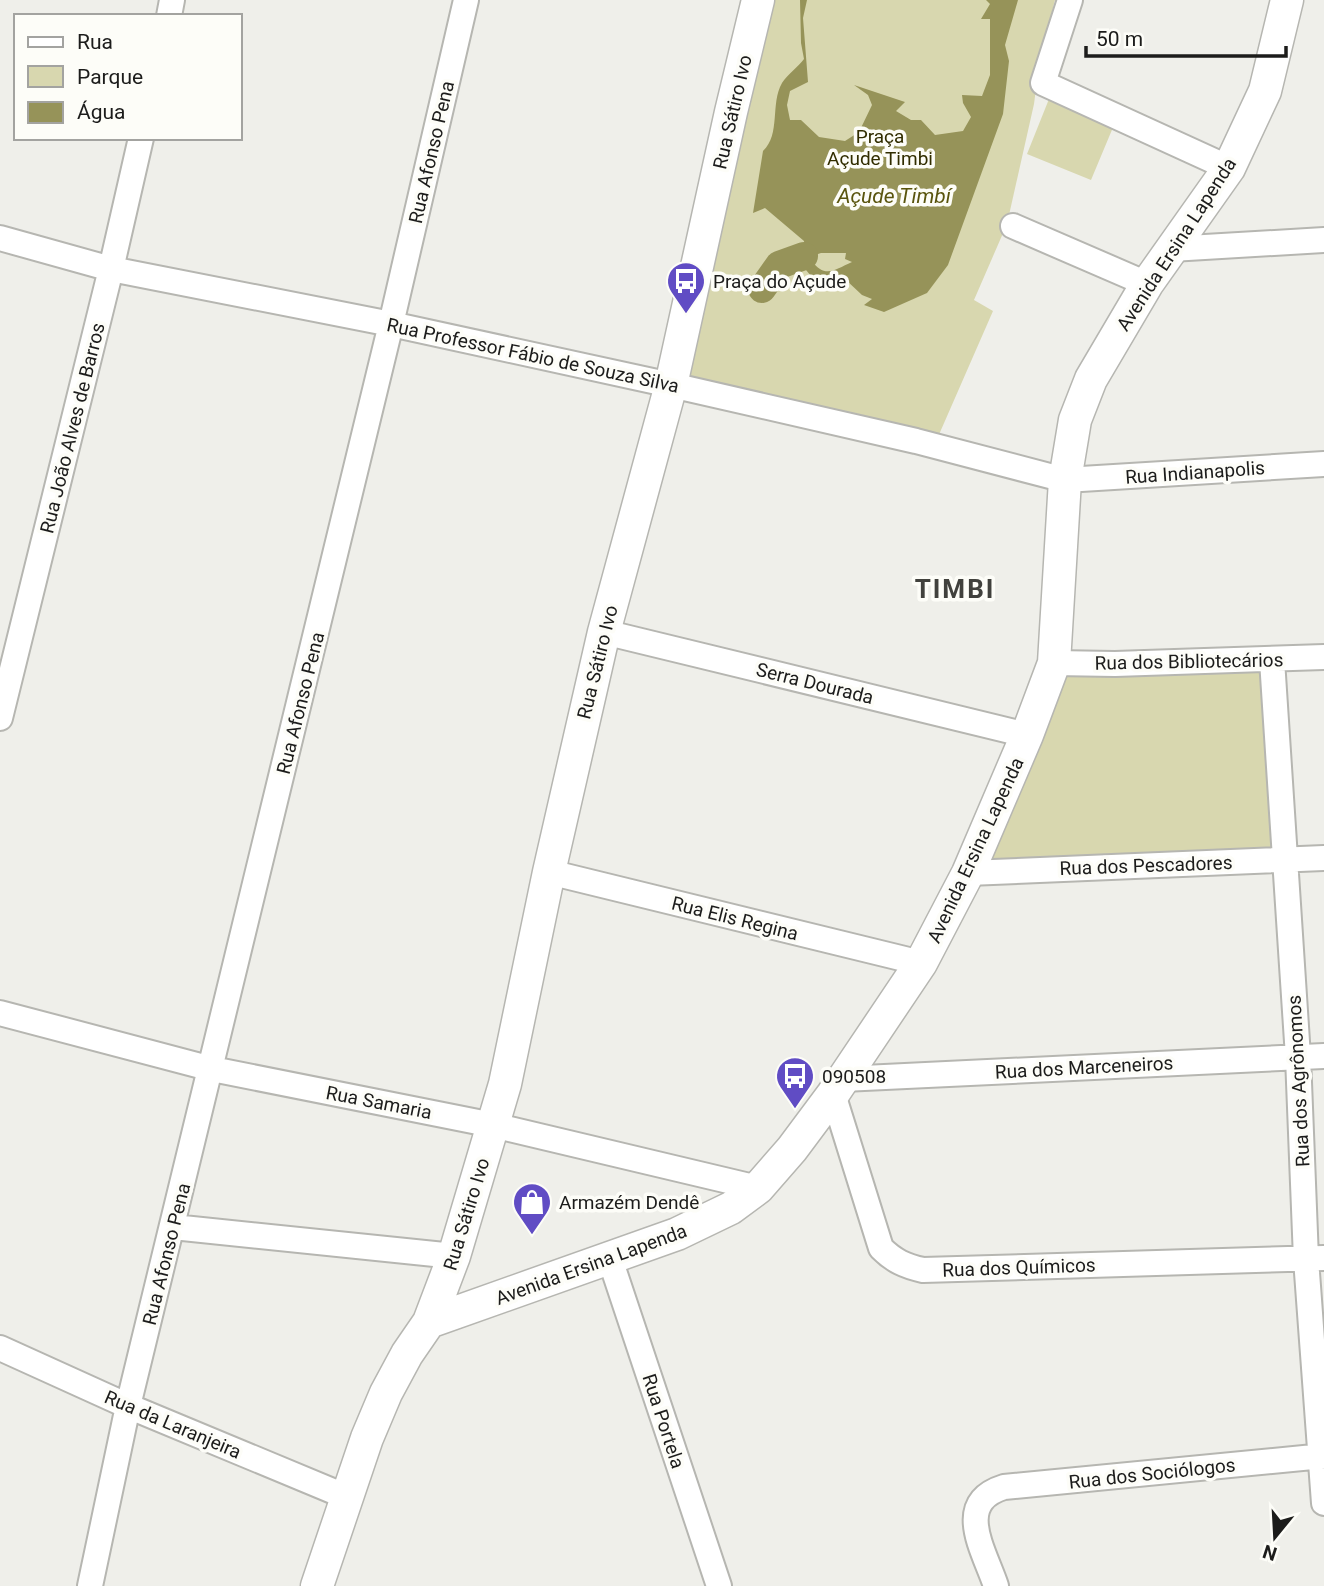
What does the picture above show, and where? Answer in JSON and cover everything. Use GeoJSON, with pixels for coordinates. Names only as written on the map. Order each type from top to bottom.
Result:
{"type":"FeatureCollection","features":[{"type":"Feature","properties":{"kind":"street","name":"Rua Afonso Pena"},"geometry":{"type":"LineString","coordinates":[[90,1586],[128,1406],[212,1069],[466,0]]}},
{"type":"Feature","properties":{"kind":"street","name":"Rua Sátiro Ivo"},"geometry":{"type":"LineString","coordinates":[[429,1322],[454,1256],[505,1084],[548,872],[604,632],[671,385],[758,0]]}},
{"type":"Feature","properties":{"kind":"street"},"geometry":{"type":"LineString","coordinates":[[1070,0],[1043,83],[1229,168]]}},
{"type":"Feature","properties":{"kind":"street","name":"Avenida Ersina Lapenda"},"geometry":{"type":"LineString","coordinates":[[429,1322],[704,1223],[731,1208],[758,1188],[839,1086],[921,963],[968,873],[1027,735],[1054,663],[1065,480],[1075,420],[1091,379],[1147,284],[1229,168],[1265,91],[1287,0]]}},
{"type":"Feature","properties":{"kind":"street","name":"Rua João Alves de Barros"},"geometry":{"type":"LineString","coordinates":[[0,718],[141,140]]}},
{"type":"Feature","properties":{"kind":"street"},"geometry":{"type":"LineString","coordinates":[[1013,226],[1147,284]]}},
{"type":"Feature","properties":{"kind":"street","name":"Rua Professor Fábio de Souza Silva"},"geometry":{"type":"LineString","coordinates":[[0,238],[111,269],[391,324],[671,385],[1065,480]]}},
{"type":"Feature","properties":{"kind":"street"},"geometry":{"type":"LineString","coordinates":[[1171,249],[1324,240]]}},
{"type":"Feature","properties":{"kind":"street","name":"Rua Indianapolis"},"geometry":{"type":"LineString","coordinates":[[1065,480],[1324,464]]}},
{"type":"Feature","properties":{"kind":"street","name":"Serra Dourada"},"geometry":{"type":"LineString","coordinates":[[604,632],[1027,735]]}},
{"type":"Feature","properties":{"kind":"street","name":"Rua dos Bibliotecários"},"geometry":{"type":"LineString","coordinates":[[1054,663],[1115,664],[1324,657]]}},
{"type":"Feature","properties":{"kind":"street","name":"Rua dos Agrônomos"},"geometry":{"type":"LineString","coordinates":[[1272,660],[1298,1057],[1315,1258],[1324,1503]]}},
{"type":"Feature","properties":{"kind":"street","name":"Rua dos Pescadores"},"geometry":{"type":"LineString","coordinates":[[968,873],[1324,858]]}},
{"type":"Feature","properties":{"kind":"street","name":"Rua Elis Regina"},"geometry":{"type":"LineString","coordinates":[[548,872],[921,963]]}},
{"type":"Feature","properties":{"kind":"street","name":"Rua Samaria"},"geometry":{"type":"LineString","coordinates":[[0,1013],[212,1069],[493,1125],[758,1188]]}},
{"type":"Feature","properties":{"kind":"street","name":"Rua dos Marceneiros"},"geometry":{"type":"LineString","coordinates":[[839,1086],[1324,1056]]}},
{"type":"Feature","properties":{"kind":"street","name":"Rua dos Químicos"},"geometry":{"type":"LineString","coordinates":[[839,1086],[881,1248],[904,1265],[923,1270],[1315,1258]]}},
{"type":"Feature","properties":{"kind":"street"},"geometry":{"type":"LineString","coordinates":[[173,1227],[454,1256]]}},
{"type":"Feature","properties":{"kind":"street","name":"Rua Portela"},"geometry":{"type":"LineString","coordinates":[[609,1256],[719,1586]]}},
{"type":"Feature","properties":{"kind":"street"},"geometry":{"type":"LineString","coordinates":[[317,1586],[386,1394],[407,1354],[429,1322]]}},
{"type":"Feature","properties":{"kind":"street","name":"Rua da Laranjeira"},"geometry":{"type":"LineString","coordinates":[[0,1348],[128,1406],[347,1497]]}},
{"type":"Feature","properties":{"kind":"street","name":"Rua dos Sociólogos"},"geometry":{"type":"LineString","coordinates":[[996,1586],[974,1521],[976,1508],[982,1498],[991,1491],[1004,1487],[1322,1456]]}},
{"type":"Feature","properties":{"kind":"green space","name":"Praça Açude Timbi"},"geometry":{"type":"Polygon","coordinates":[[[768,0],[1055,0],[1040,58],[1034,104],[1007,224],[974,300],[993,311],[934,446],[680,387],[768,0]]]}},
{"type":"Feature","properties":{"kind":"green space"},"geometry":{"type":"Polygon","coordinates":[[[1049,99],[1114,125],[1091,180],[1027,154],[1049,99]]]}},
{"type":"Feature","properties":{"kind":"green space"},"geometry":{"type":"Polygon","coordinates":[[[1272,660],[1285,860],[968,873],[1054,663],[1272,660]]]}},
{"type":"Feature","properties":{"kind":"water","name":"Açude Timbí"},"geometry":{"type":"Polygon","coordinates":[[[800,0],[807,0],[803,18],[808,82],[790,91],[787,105],[790,120],[801,120],[819,137],[845,141],[859,132],[872,105],[868,95],[854,85],[905,102],[896,111],[911,120],[921,120],[935,135],[963,131],[971,117],[963,103],[962,95],[982,96],[990,75],[990,19],[981,19],[990,4],[986,0],[1018,0],[1005,45],[1009,61],[1003,114],[948,265],[927,293],[884,312],[864,305],[872,299],[862,295],[846,280],[816,282],[801,264],[805,253],[804,241],[765,208],[753,213],[763,151],[774,128],[778,91],[784,80],[804,59],[800,0]],[[821,253],[812,256],[811,260],[825,271],[835,270],[852,262],[845,259],[846,253],[821,253]]]}},
{"type":"Feature","properties":{"kind":"waterway"},"geometry":{"type":"LineString","coordinates":[[762,289],[779,265],[804,256]]}},
{"type":"Feature","properties":{"kind":"place","name":"Praça do Açude"},"geometry":{"type":"Point","coordinates":[686,315]}},
{"type":"Feature","properties":{"kind":"place","name":"090508"},"geometry":{"type":"Point","coordinates":[795,1110]}},
{"type":"Feature","properties":{"kind":"place","name":"Armazém Dendê"},"geometry":{"type":"Point","coordinates":[532,1236]}},
{"type":"Feature","properties":{"kind":"district","name":"TIMBI"},"geometry":{"type":"Point","coordinates":[955,589]}}]}
